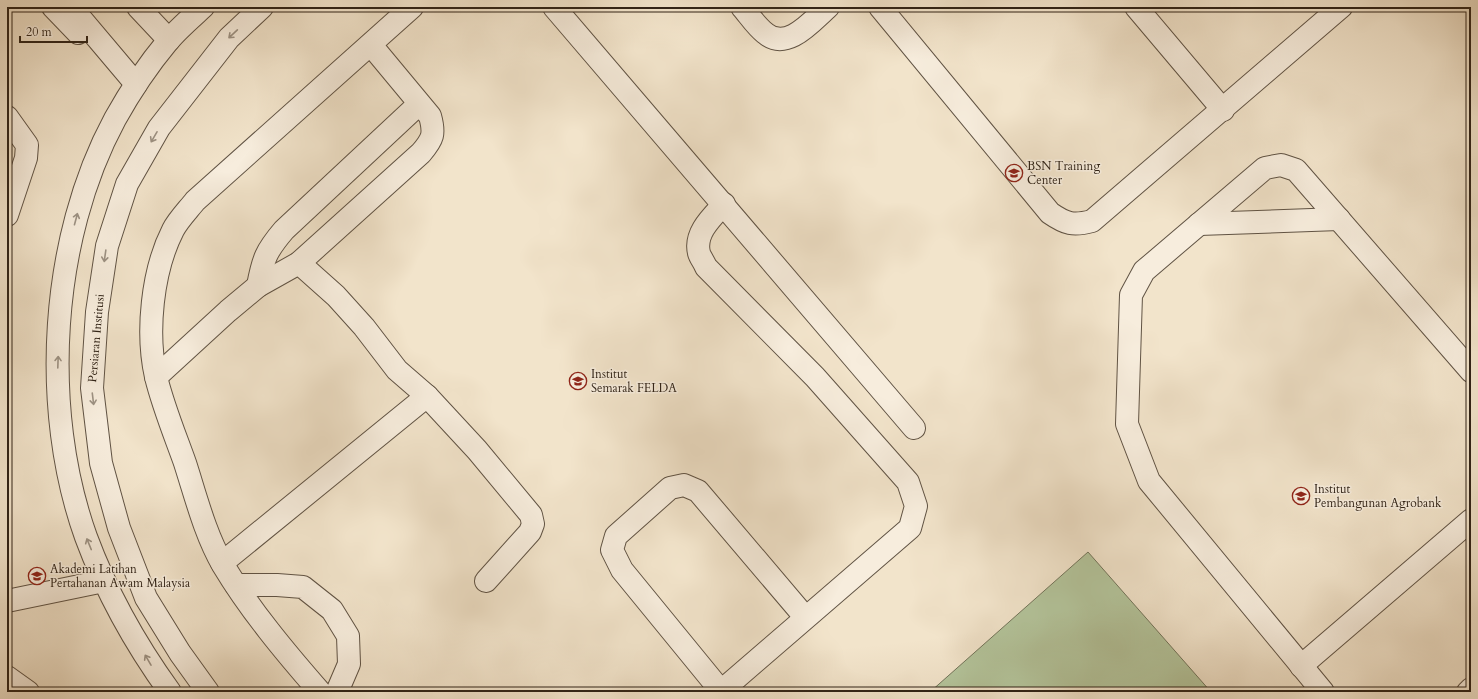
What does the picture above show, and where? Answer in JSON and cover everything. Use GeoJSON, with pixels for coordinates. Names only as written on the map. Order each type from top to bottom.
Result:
{"type":"FeatureCollection","features":[{"type":"Feature","properties":{"kind":"street"},"geometry":{"type":"LineString","coordinates":[[68,7],[101,42],[136,84]]}},
{"type":"Feature","properties":{"kind":"street"},"geometry":{"type":"LineString","coordinates":[[138,7],[169,40]]}},
{"type":"Feature","properties":{"kind":"street"},"geometry":{"type":"LineString","coordinates":[[170,692],[154,670],[104,582],[85,535],[65,458],[57,387],[60,314],[69,245],[86,184],[114,120],[136,84],[169,40],[203,7]]}},
{"type":"Feature","properties":{"kind":"street","name":"Persiaran Institusi"},"geometry":{"type":"LineString","coordinates":[[208,692],[180,653],[146,598],[119,528],[101,463],[92,388],[97,312],[107,246],[127,184],[159,128],[229,38],[262,7]]}},
{"type":"Feature","properties":{"kind":"street"},"geometry":{"type":"LineString","coordinates":[[554,7],[914,428]]}},
{"type":"Feature","properties":{"kind":"street"},"geometry":{"type":"LineString","coordinates":[[742,7],[765,33],[774,39],[785,39],[794,35],[828,7]]}},
{"type":"Feature","properties":{"kind":"street"},"geometry":{"type":"LineString","coordinates":[[880,7],[1050,213],[1063,222],[1079,225],[1092,221],[1223,110],[1341,7]]}},
{"type":"Feature","properties":{"kind":"street"},"geometry":{"type":"LineString","coordinates":[[1136,7],[1223,110]]}},
{"type":"Feature","properties":{"kind":"street"},"geometry":{"type":"LineString","coordinates":[[320,692],[282,647],[236,585],[222,563],[202,518],[156,377],[152,332],[154,292],[160,261],[173,229],[195,201],[371,45],[403,10]]}},
{"type":"Feature","properties":{"kind":"street"},"geometry":{"type":"LineString","coordinates":[[156,377],[228,311],[258,286],[299,263],[421,153],[430,142],[434,129],[430,116],[371,45]]}},
{"type":"Feature","properties":{"kind":"street"},"geometry":{"type":"LineString","coordinates":[[258,286],[263,259],[270,246],[284,230],[419,104]]}},
{"type":"Feature","properties":{"kind":"street"},"geometry":{"type":"LineString","coordinates":[[7,117],[27,145],[26,158],[7,215]]}},
{"type":"Feature","properties":{"kind":"street"},"geometry":{"type":"LineString","coordinates":[[1323,692],[1149,481],[1128,424],[1131,295],[1144,271],[1265,168],[1282,165],[1296,170],[1471,371]]}},
{"type":"Feature","properties":{"kind":"street"},"geometry":{"type":"LineString","coordinates":[[724,204],[710,218],[700,234],[699,252],[706,267],[814,377],[908,482],[916,506],[910,528],[721,691],[622,570],[612,550],[616,536],[670,488],[684,485],[698,491],[806,617]]}},
{"type":"Feature","properties":{"kind":"street"},"geometry":{"type":"LineString","coordinates":[[1199,224],[1339,219]]}},
{"type":"Feature","properties":{"kind":"street"},"geometry":{"type":"LineString","coordinates":[[299,263],[336,296],[364,327],[397,370],[426,396],[477,450],[531,515],[533,524],[530,532],[486,581]]}},
{"type":"Feature","properties":{"kind":"street"},"geometry":{"type":"LineString","coordinates":[[222,563],[426,396]]}},
{"type":"Feature","properties":{"kind":"street"},"geometry":{"type":"LineString","coordinates":[[1301,666],[1471,520]]}},
{"type":"Feature","properties":{"kind":"street"},"geometry":{"type":"LineString","coordinates":[[7,601],[104,582]]}},
{"type":"Feature","properties":{"kind":"street"},"geometry":{"type":"LineString","coordinates":[[236,585],[277,585],[303,587],[332,610],[348,636],[349,664],[337,692]]}},
{"type":"Feature","properties":{"kind":"street"},"geometry":{"type":"LineString","coordinates":[[7,677],[28,692]]}},
{"type":"Feature","properties":{"kind":"street"},"geometry":{"type":"LineString","coordinates":[[1468,692],[1471,689]]}},
{"type":"Feature","properties":{"kind":"green space"},"geometry":{"type":"Polygon","coordinates":[[[1088,552],[1211,692],[930,692],[1088,552]]]}},
{"type":"Feature","properties":{"kind":"place","name":"BSN Training Center"},"geometry":{"type":"Point","coordinates":[1014,173]}},
{"type":"Feature","properties":{"kind":"place","name":"Institut Semarak FELDA"},"geometry":{"type":"Point","coordinates":[578,381]}},
{"type":"Feature","properties":{"kind":"place","name":"Institut Pembangunan Agrobank"},"geometry":{"type":"Point","coordinates":[1301,496]}},
{"type":"Feature","properties":{"kind":"place","name":"Akademi Latihan Pertahanan Awam Malaysia"},"geometry":{"type":"Point","coordinates":[37,576]}}]}
